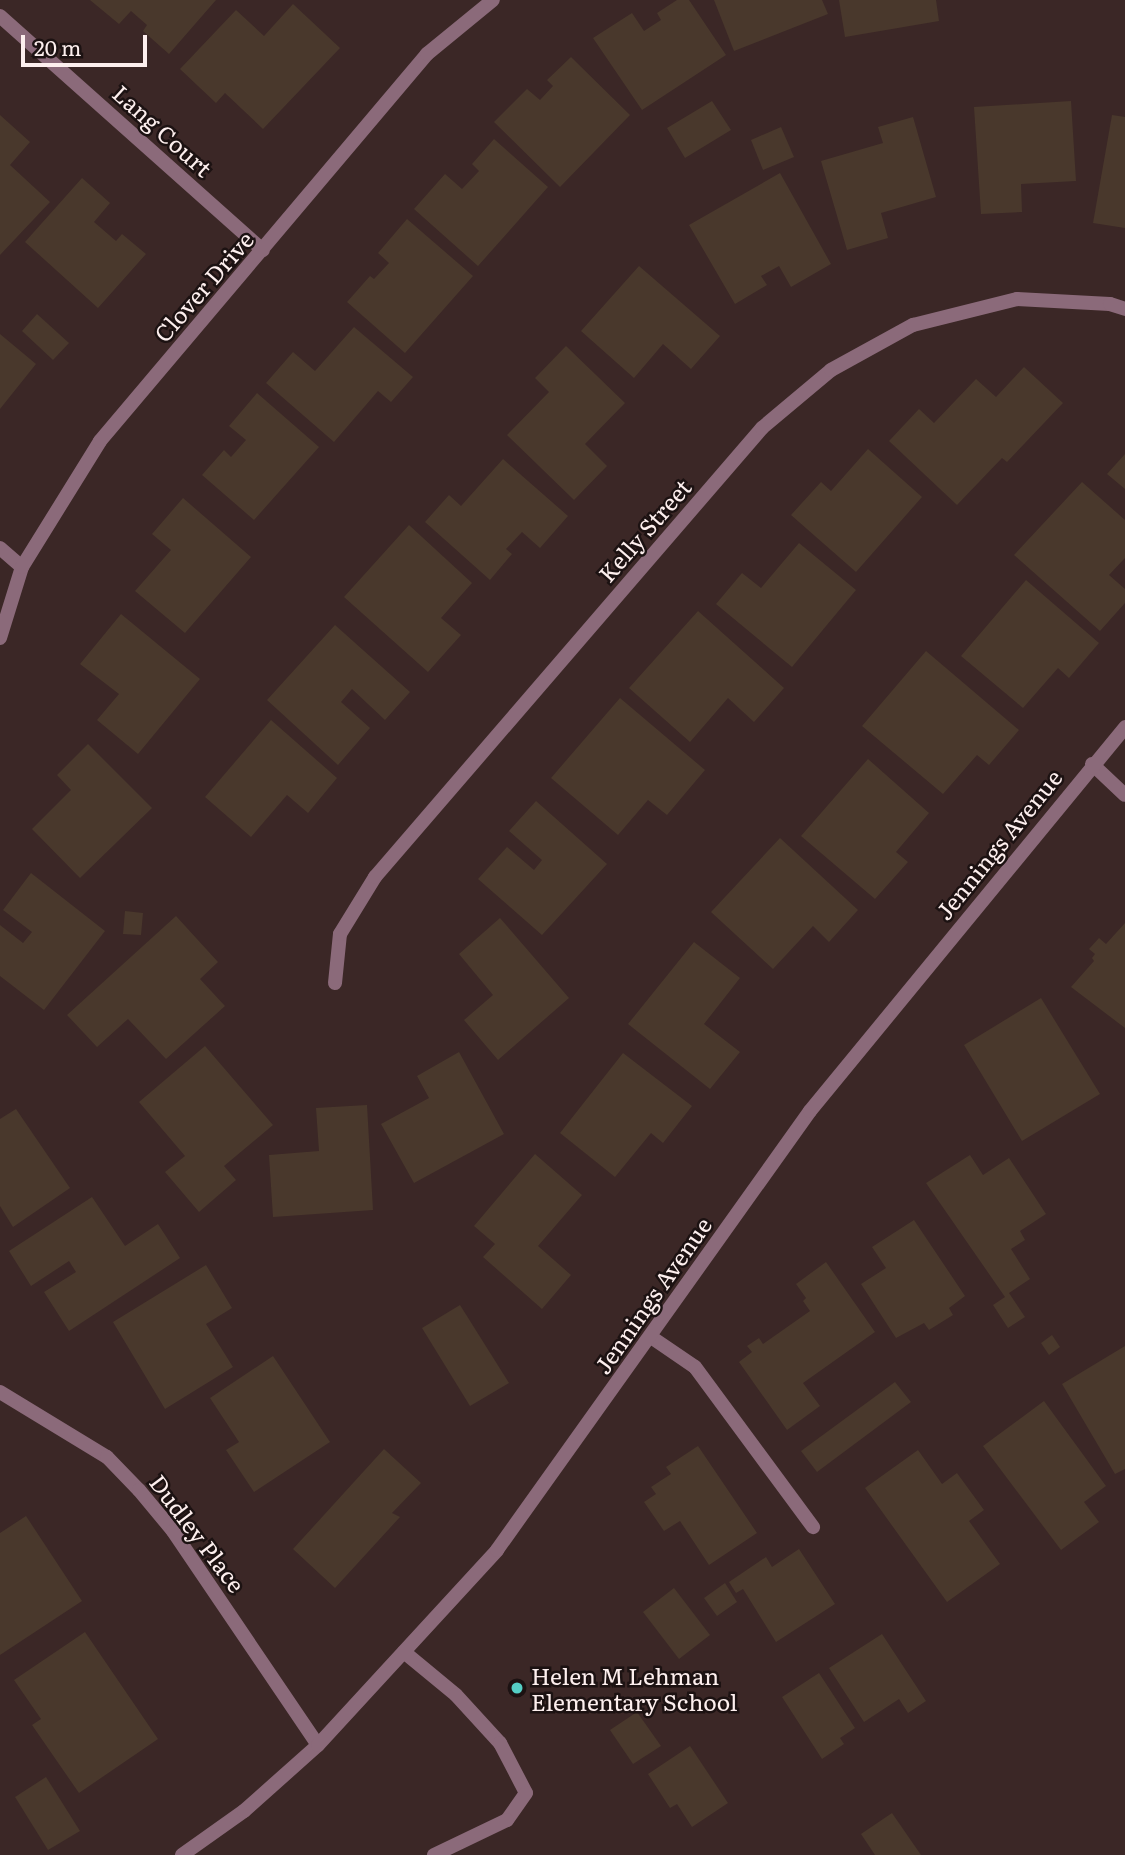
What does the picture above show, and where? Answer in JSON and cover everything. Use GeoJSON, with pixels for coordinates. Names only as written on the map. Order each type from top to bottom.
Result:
{"type":"FeatureCollection","features":[{"type":"Feature","properties":{"kind":"street","name":"Clover Drive"},"geometry":{"type":"LineString","coordinates":[[0,638],[22,567],[100,441],[427,54],[493,0]]}},
{"type":"Feature","properties":{"kind":"street","name":"Lang Court"},"geometry":{"type":"LineString","coordinates":[[0,16],[263,250]]}},
{"type":"Feature","properties":{"kind":"street","name":"Kelly Street"},"geometry":{"type":"LineString","coordinates":[[335,983],[341,934],[375,877],[762,428],[831,370],[913,325],[1017,299],[1110,304],[1125,309]]}},
{"type":"Feature","properties":{"kind":"street"},"geometry":{"type":"LineString","coordinates":[[0,548],[22,567]]}},
{"type":"Feature","properties":{"kind":"street","name":"Jennings Avenue"},"geometry":{"type":"LineString","coordinates":[[182,1855],[244,1811],[318,1745],[497,1550],[810,1111],[1125,727]]}},
{"type":"Feature","properties":{"kind":"street"},"geometry":{"type":"LineString","coordinates":[[1092,764],[1125,795]]}},
{"type":"Feature","properties":{"kind":"street"},"geometry":{"type":"LineString","coordinates":[[651,1337],[695,1367],[813,1527]]}},
{"type":"Feature","properties":{"kind":"street","name":"Dudley Place"},"geometry":{"type":"LineString","coordinates":[[0,1392],[107,1457],[139,1490],[173,1531],[318,1745]]}},
{"type":"Feature","properties":{"kind":"street"},"geometry":{"type":"LineString","coordinates":[[404,1652],[456,1695],[500,1743],[526,1793],[507,1819],[434,1855]]}},
{"type":"Feature","properties":{"kind":"building"},"geometry":{"type":"Polygon","coordinates":[[[90,0],[216,0],[169,54],[143,31],[147,25],[131,11],[119,24],[90,0]]]}},
{"type":"Feature","properties":{"kind":"building"},"geometry":{"type":"Polygon","coordinates":[[[677,0],[689,0],[726,55],[642,110],[593,38],[632,13],[644,31],[661,20],[657,13],[677,0]]]}},
{"type":"Feature","properties":{"kind":"building"},"geometry":{"type":"Polygon","coordinates":[[[714,0],[822,0],[828,14],[734,51],[714,0]]]}},
{"type":"Feature","properties":{"kind":"building"},"geometry":{"type":"Polygon","coordinates":[[[839,0],[936,0],[939,21],[845,37],[839,0]]]}},
{"type":"Feature","properties":{"kind":"building"},"geometry":{"type":"Polygon","coordinates":[[[293,4],[340,48],[263,129],[225,93],[216,103],[180,69],[236,10],[264,36],[293,4]]]}},
{"type":"Feature","properties":{"kind":"building"},"geometry":{"type":"Polygon","coordinates":[[[571,57],[630,115],[560,187],[494,122],[527,89],[540,100],[553,86],[547,80],[571,57]]]}},
{"type":"Feature","properties":{"kind":"building"},"geometry":{"type":"Polygon","coordinates":[[[712,101],[731,130],[685,158],[667,128],[712,101]]]}},
{"type":"Feature","properties":{"kind":"building"},"geometry":{"type":"Polygon","coordinates":[[[1071,101],[1076,181],[1021,184],[1022,212],[981,214],[974,107],[1071,101]]]}},
{"type":"Feature","properties":{"kind":"building"},"geometry":{"type":"Polygon","coordinates":[[[0,115],[30,142],[10,165],[50,202],[0,255],[0,115]]]}},
{"type":"Feature","properties":{"kind":"building"},"geometry":{"type":"Polygon","coordinates":[[[1112,115],[1125,117],[1125,228],[1093,223],[1112,115]]]}},
{"type":"Feature","properties":{"kind":"building"},"geometry":{"type":"Polygon","coordinates":[[[913,117],[936,197],[881,213],[888,238],[847,250],[821,161],[883,143],[878,127],[913,117]]]}},
{"type":"Feature","properties":{"kind":"building"},"geometry":{"type":"Polygon","coordinates":[[[781,127],[794,157],[763,170],[751,140],[781,127]]]}},
{"type":"Feature","properties":{"kind":"building"},"geometry":{"type":"Polygon","coordinates":[[[494,139],[548,187],[478,266],[414,209],[445,174],[462,189],[479,171],[472,164],[494,139]]]}},
{"type":"Feature","properties":{"kind":"building"},"geometry":{"type":"Polygon","coordinates":[[[780,173],[831,264],[791,287],[779,266],[761,276],[767,285],[735,304],[689,225],[780,173]]]}},
{"type":"Feature","properties":{"kind":"building"},"geometry":{"type":"Polygon","coordinates":[[[82,178],[110,203],[94,222],[116,241],[122,234],[146,254],[98,308],[25,242],[82,178]]]}},
{"type":"Feature","properties":{"kind":"building"},"geometry":{"type":"Polygon","coordinates":[[[407,219],[473,276],[405,353],[347,302],[370,276],[374,279],[389,263],[378,253],[407,219]]]}},
{"type":"Feature","properties":{"kind":"building"},"geometry":{"type":"Polygon","coordinates":[[[639,266],[720,336],[691,369],[663,344],[634,378],[581,331],[639,266]]]}},
{"type":"Feature","properties":{"kind":"building"},"geometry":{"type":"Polygon","coordinates":[[[37,314],[69,343],[53,360],[22,331],[37,314]]]}},
{"type":"Feature","properties":{"kind":"building"},"geometry":{"type":"Polygon","coordinates":[[[354,327],[413,377],[391,402],[378,391],[334,442],[266,383],[293,352],[315,371],[354,327]]]}},
{"type":"Feature","properties":{"kind":"building"},"geometry":{"type":"Polygon","coordinates":[[[0,334],[36,364],[0,409],[0,334]]]}},
{"type":"Feature","properties":{"kind":"building"},"geometry":{"type":"Polygon","coordinates":[[[566,346],[625,403],[585,444],[607,466],[574,500],[507,435],[549,392],[535,378],[566,346]]]}},
{"type":"Feature","properties":{"kind":"building"},"geometry":{"type":"Polygon","coordinates":[[[1024,367],[1063,403],[1007,462],[1002,458],[957,505],[889,441],[919,409],[934,423],[976,379],[996,397],[1024,367]]]}},
{"type":"Feature","properties":{"kind":"building"},"geometry":{"type":"Polygon","coordinates":[[[257,393],[319,447],[254,520],[202,475],[224,450],[231,457],[246,440],[229,426],[257,393]]]}},
{"type":"Feature","properties":{"kind":"building"},"geometry":{"type":"Polygon","coordinates":[[[868,449],[922,497],[856,572],[791,515],[821,482],[831,491],[868,449]]]}},
{"type":"Feature","properties":{"kind":"building"},"geometry":{"type":"Polygon","coordinates":[[[1125,454],[1125,489],[1107,474],[1125,454]]]}},
{"type":"Feature","properties":{"kind":"building"},"geometry":{"type":"Polygon","coordinates":[[[503,459],[568,516],[540,548],[522,532],[506,549],[512,554],[490,580],[425,522],[449,495],[461,506],[503,459]]]}},
{"type":"Feature","properties":{"kind":"building"},"geometry":{"type":"Polygon","coordinates":[[[1082,482],[1125,520],[1125,558],[1109,575],[1125,589],[1125,603],[1100,631],[1014,555],[1082,482]]]}},
{"type":"Feature","properties":{"kind":"building"},"geometry":{"type":"Polygon","coordinates":[[[183,498],[251,557],[185,633],[135,591],[171,550],[152,534],[183,498]]]}},
{"type":"Feature","properties":{"kind":"building"},"geometry":{"type":"Polygon","coordinates":[[[409,525],[472,583],[441,618],[461,635],[428,672],[344,597],[409,525]]]}},
{"type":"Feature","properties":{"kind":"building"},"geometry":{"type":"Polygon","coordinates":[[[799,543],[856,590],[792,667],[716,604],[742,573],[761,588],[799,543]]]}},
{"type":"Feature","properties":{"kind":"building"},"geometry":{"type":"Polygon","coordinates":[[[1026,580],[1099,643],[1069,678],[1058,668],[1023,708],[961,656],[1026,580]]]}},
{"type":"Feature","properties":{"kind":"building"},"geometry":{"type":"Polygon","coordinates":[[[698,611],[784,688],[754,722],[728,698],[690,742],[629,688],[698,611]]]}},
{"type":"Feature","properties":{"kind":"building"},"geometry":{"type":"Polygon","coordinates":[[[121,614],[200,679],[138,754],[97,720],[119,694],[80,664],[121,614]]]}},
{"type":"Feature","properties":{"kind":"building"},"geometry":{"type":"Polygon","coordinates":[[[335,625],[410,692],[385,720],[352,689],[341,702],[370,728],[338,765],[267,700],[335,625]]]}},
{"type":"Feature","properties":{"kind":"building"},"geometry":{"type":"Polygon","coordinates":[[[926,651],[1019,730],[989,765],[977,755],[943,794],[862,726],[926,651]]]}},
{"type":"Feature","properties":{"kind":"building"},"geometry":{"type":"Polygon","coordinates":[[[620,698],[705,770],[667,815],[648,800],[618,835],[551,778],[620,698]]]}},
{"type":"Feature","properties":{"kind":"building"},"geometry":{"type":"Polygon","coordinates":[[[271,720],[337,778],[308,813],[287,795],[251,837],[205,797],[271,720]]]}},
{"type":"Feature","properties":{"kind":"building"},"geometry":{"type":"Polygon","coordinates":[[[88,744],[152,808],[80,878],[32,829],[71,790],[57,775],[88,744]]]}},
{"type":"Feature","properties":{"kind":"building"},"geometry":{"type":"Polygon","coordinates":[[[868,759],[929,813],[896,852],[908,862],[875,899],[801,836],[868,759]]]}},
{"type":"Feature","properties":{"kind":"building"},"geometry":{"type":"Polygon","coordinates":[[[536,801],[607,864],[542,935],[478,879],[507,847],[534,870],[542,860],[509,831],[536,801]]]}},
{"type":"Feature","properties":{"kind":"building"},"geometry":{"type":"Polygon","coordinates":[[[780,838],[858,910],[829,942],[813,926],[773,969],[711,912],[780,838]]]}},
{"type":"Feature","properties":{"kind":"building"},"geometry":{"type":"Polygon","coordinates":[[[31,873],[105,931],[44,1010],[0,976],[0,925],[23,943],[32,932],[3,910],[31,873]]]}},
{"type":"Feature","properties":{"kind":"building"},"geometry":{"type":"Polygon","coordinates":[[[125,911],[143,913],[141,935],[123,934],[125,911]]]}},
{"type":"Feature","properties":{"kind":"building"},"geometry":{"type":"Polygon","coordinates":[[[176,916],[218,962],[200,979],[225,1006],[166,1059],[128,1019],[97,1047],[67,1015],[176,916]]]}},
{"type":"Feature","properties":{"kind":"building"},"geometry":{"type":"Polygon","coordinates":[[[500,918],[569,998],[498,1060],[464,1020],[493,995],[459,954],[500,918]]]}},
{"type":"Feature","properties":{"kind":"building"},"geometry":{"type":"Polygon","coordinates":[[[1125,923],[1125,1028],[1071,987],[1094,961],[1092,958],[1095,954],[1089,949],[1099,938],[1106,944],[1125,923]]]}},
{"type":"Feature","properties":{"kind":"building"},"geometry":{"type":"Polygon","coordinates":[[[694,942],[740,978],[704,1024],[740,1052],[710,1089],[628,1024],[694,942]]]}},
{"type":"Feature","properties":{"kind":"building"},"geometry":{"type":"Polygon","coordinates":[[[1041,998],[1100,1094],[1022,1141],[964,1045],[1041,998]]]}},
{"type":"Feature","properties":{"kind":"building"},"geometry":{"type":"Polygon","coordinates":[[[205,1046],[273,1125],[224,1166],[236,1180],[199,1212],[165,1172],[185,1156],[139,1102],[205,1046]]]}},
{"type":"Feature","properties":{"kind":"building"},"geometry":{"type":"Polygon","coordinates":[[[459,1052],[504,1134],[414,1183],[381,1124],[429,1098],[417,1076],[459,1052]]]}},
{"type":"Feature","properties":{"kind":"building"},"geometry":{"type":"Polygon","coordinates":[[[623,1053],[692,1106],[663,1143],[651,1133],[615,1177],[560,1133],[623,1053]]]}},
{"type":"Feature","properties":{"kind":"building"},"geometry":{"type":"Polygon","coordinates":[[[367,1105],[373,1210],[273,1217],[269,1155],[319,1151],[316,1108],[367,1105]]]}},
{"type":"Feature","properties":{"kind":"building"},"geometry":{"type":"Polygon","coordinates":[[[16,1109],[70,1188],[13,1227],[0,1206],[0,1119],[16,1109]]]}},
{"type":"Feature","properties":{"kind":"building"},"geometry":{"type":"Polygon","coordinates":[[[535,1154],[582,1195],[538,1246],[571,1275],[542,1309],[483,1257],[495,1244],[474,1226],[535,1154]]]}},
{"type":"Feature","properties":{"kind":"building"},"geometry":{"type":"Polygon","coordinates":[[[970,1155],[983,1175],[1009,1158],[1046,1214],[1020,1231],[1025,1240],[1011,1249],[1030,1279],[1009,1293],[1025,1317],[1008,1328],[993,1305],[1005,1297],[926,1183],[970,1155]]]}},
{"type":"Feature","properties":{"kind":"building"},"geometry":{"type":"Polygon","coordinates":[[[92,1197],[125,1246],[158,1224],[180,1258],[69,1331],[44,1292],[76,1272],[69,1261],[31,1286],[9,1251],[92,1197]]]}},
{"type":"Feature","properties":{"kind":"building"},"geometry":{"type":"Polygon","coordinates":[[[914,1220],[965,1296],[949,1308],[953,1315],[929,1330],[924,1323],[896,1338],[861,1284],[886,1268],[872,1247],[914,1220]]]}},
{"type":"Feature","properties":{"kind":"building"},"geometry":{"type":"Polygon","coordinates":[[[826,1262],[875,1332],[803,1383],[820,1406],[787,1430],[739,1362],[752,1352],[747,1346],[759,1338],[763,1344],[810,1311],[803,1301],[806,1298],[796,1284],[826,1262]]]}},
{"type":"Feature","properties":{"kind":"building"},"geometry":{"type":"Polygon","coordinates":[[[206,1265],[232,1308],[206,1324],[233,1367],[165,1409],[113,1322],[206,1265]]]}},
{"type":"Feature","properties":{"kind":"building"},"geometry":{"type":"Polygon","coordinates":[[[460,1305],[509,1383],[470,1406],[422,1328],[460,1305]]]}},
{"type":"Feature","properties":{"kind":"building"},"geometry":{"type":"Polygon","coordinates":[[[1052,1335],[1060,1347],[1049,1355],[1041,1343],[1052,1335]]]}},
{"type":"Feature","properties":{"kind":"building"},"geometry":{"type":"Polygon","coordinates":[[[1125,1346],[1125,1469],[1115,1474],[1062,1384],[1125,1346]]]}},
{"type":"Feature","properties":{"kind":"building"},"geometry":{"type":"Polygon","coordinates":[[[273,1356],[330,1442],[254,1492],[226,1450],[239,1442],[210,1398],[273,1356]]]}},
{"type":"Feature","properties":{"kind":"building"},"geometry":{"type":"Polygon","coordinates":[[[895,1382],[911,1402],[817,1472],[801,1451],[895,1382]]]}},
{"type":"Feature","properties":{"kind":"building"},"geometry":{"type":"Polygon","coordinates":[[[1044,1401],[1106,1486],[1084,1502],[1099,1522],[1061,1550],[983,1446],[1044,1401]]]}},
{"type":"Feature","properties":{"kind":"building"},"geometry":{"type":"Polygon","coordinates":[[[698,1446],[757,1533],[709,1565],[680,1521],[664,1531],[644,1502],[656,1494],[651,1487],[671,1474],[666,1467],[698,1446]]]}},
{"type":"Feature","properties":{"kind":"building"},"geometry":{"type":"Polygon","coordinates":[[[384,1449],[421,1483],[392,1513],[400,1517],[335,1588],[293,1549],[384,1449]]]}},
{"type":"Feature","properties":{"kind":"building"},"geometry":{"type":"Polygon","coordinates":[[[918,1450],[942,1484],[957,1473],[984,1510],[969,1521],[1000,1564],[947,1602],[865,1488],[918,1450]]]}},
{"type":"Feature","properties":{"kind":"building"},"geometry":{"type":"Polygon","coordinates":[[[26,1516],[82,1601],[0,1655],[0,1533],[26,1516]]]}},
{"type":"Feature","properties":{"kind":"building"},"geometry":{"type":"Polygon","coordinates":[[[799,1549],[835,1604],[776,1642],[743,1589],[736,1593],[729,1582],[766,1557],[772,1567],[799,1549]]]}},
{"type":"Feature","properties":{"kind":"building"},"geometry":{"type":"Polygon","coordinates":[[[725,1583],[737,1602],[717,1616],[704,1598],[725,1583]]]}},
{"type":"Feature","properties":{"kind":"building"},"geometry":{"type":"Polygon","coordinates":[[[674,1588],[710,1635],[679,1659],[643,1612],[674,1588]]]}},
{"type":"Feature","properties":{"kind":"building"},"geometry":{"type":"Polygon","coordinates":[[[85,1632],[158,1739],[79,1793],[32,1725],[41,1719],[14,1680],[85,1632]]]}},
{"type":"Feature","properties":{"kind":"building"},"geometry":{"type":"Polygon","coordinates":[[[882,1634],[926,1701],[908,1713],[899,1699],[864,1722],[829,1668],[882,1634]]]}},
{"type":"Feature","properties":{"kind":"building"},"geometry":{"type":"Polygon","coordinates":[[[819,1673],[855,1728],[840,1738],[844,1744],[822,1759],[782,1697],[819,1673]]]}},
{"type":"Feature","properties":{"kind":"building"},"geometry":{"type":"Polygon","coordinates":[[[637,1712],[661,1746],[633,1764],[610,1730],[637,1712]]]}},
{"type":"Feature","properties":{"kind":"building"},"geometry":{"type":"Polygon","coordinates":[[[690,1746],[728,1803],[692,1827],[677,1804],[670,1808],[648,1774],[690,1746]]]}},
{"type":"Feature","properties":{"kind":"building"},"geometry":{"type":"Polygon","coordinates":[[[46,1777],[80,1831],[48,1850],[15,1797],[46,1777]]]}},
{"type":"Feature","properties":{"kind":"building"},"geometry":{"type":"Polygon","coordinates":[[[892,1813],[921,1855],[875,1855],[861,1834],[892,1813]]]}},
{"type":"Feature","properties":{"kind":"place","name":"Helen M Lehman Elementary School"},"geometry":{"type":"Point","coordinates":[517,1688]}}]}
